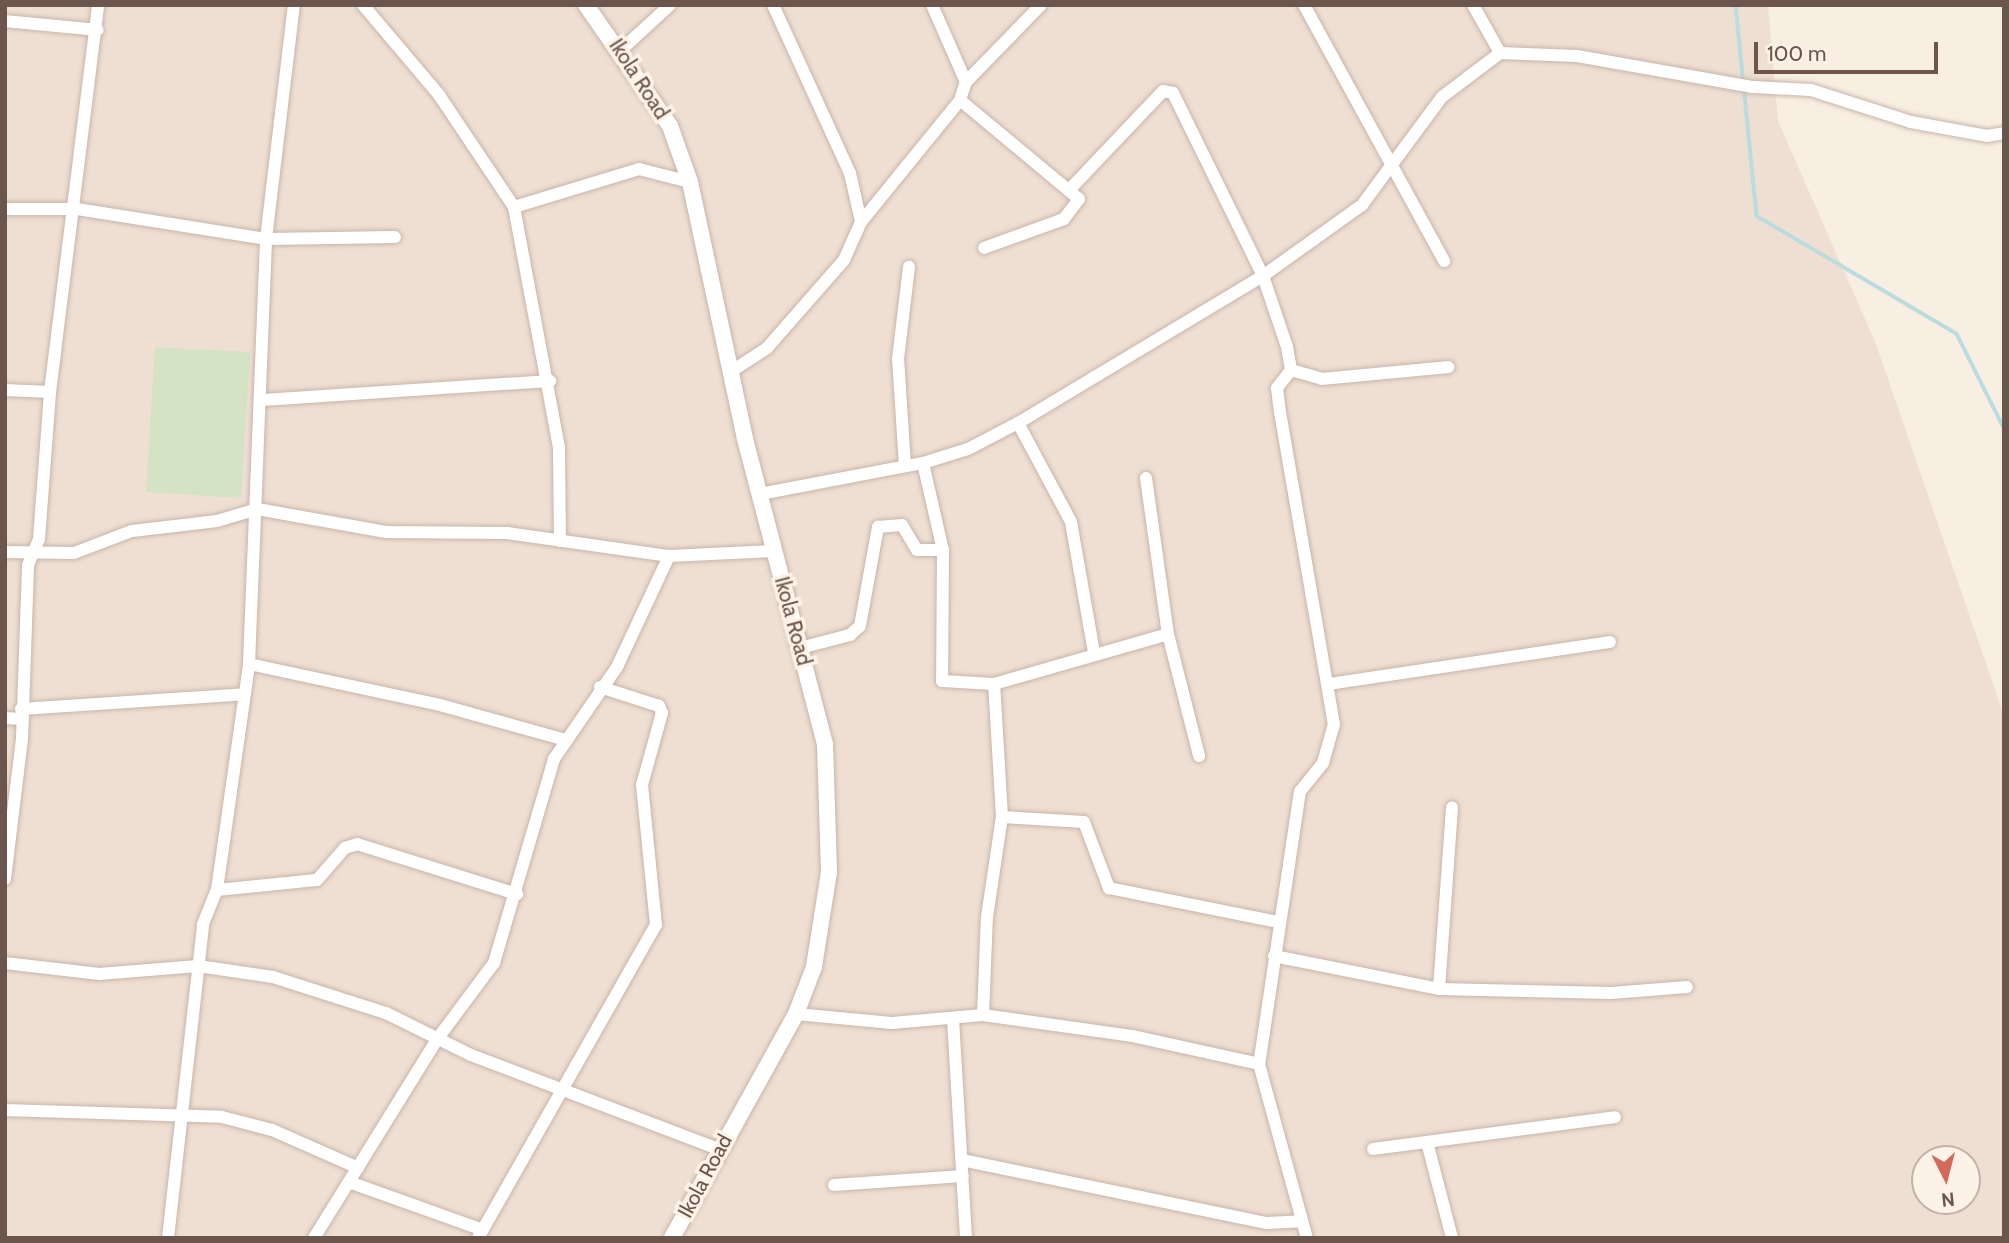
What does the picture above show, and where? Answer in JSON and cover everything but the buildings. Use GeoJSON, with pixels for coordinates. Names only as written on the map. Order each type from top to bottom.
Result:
{"type":"FeatureCollection","features":[{"type":"Feature","properties":{"kind":"street"},"geometry":{"type":"LineString","coordinates":[[5,879],[22,714],[28,565],[36,553],[50,392],[77,209],[99,5]]}},
{"type":"Feature","properties":{"kind":"street"},"geometry":{"type":"LineString","coordinates":[[168,1238],[178,1115],[206,904],[217,890],[249,664],[263,400],[266,239],[293,5]]}},
{"type":"Feature","properties":{"kind":"street"},"geometry":{"type":"LineString","coordinates":[[363,5],[439,95],[514,207],[550,381],[559,448],[560,541]]}},
{"type":"Feature","properties":{"kind":"street","name":"Ikola Road"},"geometry":{"type":"LineString","coordinates":[[586,5],[622,49],[670,126],[690,183],[760,494],[825,744],[830,826],[823,927],[796,1014],[718,1149],[673,1238]]}},
{"type":"Feature","properties":{"kind":"street"},"geometry":{"type":"LineString","coordinates":[[622,49],[670,5]]}},
{"type":"Feature","properties":{"kind":"street"},"geometry":{"type":"LineString","coordinates":[[773,5],[850,173],[861,222]]}},
{"type":"Feature","properties":{"kind":"street"},"geometry":{"type":"LineString","coordinates":[[932,5],[966,82]]}},
{"type":"Feature","properties":{"kind":"street"},"geometry":{"type":"LineString","coordinates":[[732,371],[767,348],[844,260],[861,222],[960,100],[966,82],[1041,5]]}},
{"type":"Feature","properties":{"kind":"street"},"geometry":{"type":"LineString","coordinates":[[1304,5],[1390,170],[1444,261]]}},
{"type":"Feature","properties":{"kind":"street"},"geometry":{"type":"LineString","coordinates":[[1473,5],[1500,53]]}},
{"type":"Feature","properties":{"kind":"street"},"geometry":{"type":"LineString","coordinates":[[5,21],[98,30]]}},
{"type":"Feature","properties":{"kind":"street"},"geometry":{"type":"LineString","coordinates":[[760,494],[923,463],[968,449],[1018,423],[1263,276],[1362,205],[1442,97],[1500,53],[1577,55],[1754,87],[1811,90],[1911,122],[1987,136],[2004,133]]}},
{"type":"Feature","properties":{"kind":"street"},"geometry":{"type":"LineString","coordinates":[[1072,187],[1168,90],[1263,276],[1279,313],[1291,370],[1277,388],[1329,684],[1331,744],[1300,791],[1278,922],[1259,1064],[1307,1238]]}},
{"type":"Feature","properties":{"kind":"street"},"geometry":{"type":"LineString","coordinates":[[960,100],[1072,187],[1076,209],[1064,219],[984,248]]}},
{"type":"Feature","properties":{"kind":"street"},"geometry":{"type":"LineString","coordinates":[[514,207],[639,169],[690,183]]}},
{"type":"Feature","properties":{"kind":"street"},"geometry":{"type":"LineString","coordinates":[[5,209],[77,209],[266,239],[395,237]]}},
{"type":"Feature","properties":{"kind":"street"},"geometry":{"type":"LineString","coordinates":[[905,466],[898,359],[909,267]]}},
{"type":"Feature","properties":{"kind":"street"},"geometry":{"type":"LineString","coordinates":[[1291,370],[1322,379],[1448,367]]}},
{"type":"Feature","properties":{"kind":"street"},"geometry":{"type":"LineString","coordinates":[[263,400],[550,381]]}},
{"type":"Feature","properties":{"kind":"street"},"geometry":{"type":"LineString","coordinates":[[5,390],[50,392]]}},
{"type":"Feature","properties":{"kind":"street"},"geometry":{"type":"LineString","coordinates":[[1018,423],[1071,522],[1094,652]]}},
{"type":"Feature","properties":{"kind":"street"},"geometry":{"type":"LineString","coordinates":[[923,463],[943,550],[942,681],[994,684],[1094,652],[1168,634]]}},
{"type":"Feature","properties":{"kind":"street"},"geometry":{"type":"LineString","coordinates":[[1146,478],[1168,634],[1199,756]]}},
{"type":"Feature","properties":{"kind":"street"},"geometry":{"type":"LineString","coordinates":[[5,552],[93,549],[132,531],[217,522],[257,509],[386,532],[484,531],[670,556],[774,551]]}},
{"type":"Feature","properties":{"kind":"street"},"geometry":{"type":"LineString","coordinates":[[800,648],[850,635],[860,626],[878,527],[902,525],[917,550],[943,550]]}},
{"type":"Feature","properties":{"kind":"street"},"geometry":{"type":"LineString","coordinates":[[314,1238],[438,1038],[494,963],[517,894],[543,789],[565,740],[600,687],[617,667],[670,556]]}},
{"type":"Feature","properties":{"kind":"street"},"geometry":{"type":"LineString","coordinates":[[1329,684],[1610,642]]}},
{"type":"Feature","properties":{"kind":"street"},"geometry":{"type":"LineString","coordinates":[[249,664],[440,705],[565,740]]}},
{"type":"Feature","properties":{"kind":"street"},"geometry":{"type":"LineString","coordinates":[[983,1015],[987,917],[1002,817],[994,684]]}},
{"type":"Feature","properties":{"kind":"street"},"geometry":{"type":"LineString","coordinates":[[349,1182],[480,1234],[559,1086],[656,925],[642,785],[662,713],[659,706],[600,687]]}},
{"type":"Feature","properties":{"kind":"street"},"geometry":{"type":"LineString","coordinates":[[5,718],[22,714],[244,694]]}},
{"type":"Feature","properties":{"kind":"street"},"geometry":{"type":"LineString","coordinates":[[1439,989],[1452,807]]}},
{"type":"Feature","properties":{"kind":"street"},"geometry":{"type":"LineString","coordinates":[[1002,817],[1084,822],[1109,888],[1278,922]]}},
{"type":"Feature","properties":{"kind":"street"},"geometry":{"type":"LineString","coordinates":[[217,890],[317,880],[345,848],[357,844],[517,894]]}},
{"type":"Feature","properties":{"kind":"street"},"geometry":{"type":"LineString","coordinates":[[1274,956],[1439,989],[1611,993],[1687,986]]}},
{"type":"Feature","properties":{"kind":"street"},"geometry":{"type":"LineString","coordinates":[[5,963],[99,974],[198,966],[273,977],[386,1013],[438,1038],[718,1149]]}},
{"type":"Feature","properties":{"kind":"street"},"geometry":{"type":"LineString","coordinates":[[796,1014],[866,1023],[983,1015],[1132,1036],[1259,1064]]}},
{"type":"Feature","properties":{"kind":"street"},"geometry":{"type":"LineString","coordinates":[[953,1019],[966,1238]]}},
{"type":"Feature","properties":{"kind":"street"},"geometry":{"type":"LineString","coordinates":[[5,1110],[178,1115],[272,1130],[358,1168]]}},
{"type":"Feature","properties":{"kind":"street"},"geometry":{"type":"LineString","coordinates":[[1373,1149],[1615,1117]]}},
{"type":"Feature","properties":{"kind":"street"},"geometry":{"type":"LineString","coordinates":[[1427,1142],[1452,1238]]}},
{"type":"Feature","properties":{"kind":"street"},"geometry":{"type":"LineString","coordinates":[[962,1160],[1266,1223],[1302,1221]]}},
{"type":"Feature","properties":{"kind":"street"},"geometry":{"type":"LineString","coordinates":[[834,1185],[963,1176]]}},
{"type":"Feature","properties":{"kind":"shaded area"},"geometry":{"type":"Polygon","coordinates":[[[5,5],[1768,5],[1778,121],[1876,344],[2004,716],[2004,1238],[5,1238],[5,5]]]}},
{"type":"Feature","properties":{"kind":"green space"},"geometry":{"type":"Polygon","coordinates":[[[155,347],[250,352],[241,498],[146,492],[155,347]]]}},
{"type":"Feature","properties":{"kind":"waterway"},"geometry":{"type":"LineString","coordinates":[[1736,5],[1757,216],[1957,334],[2004,428]]}}]}
